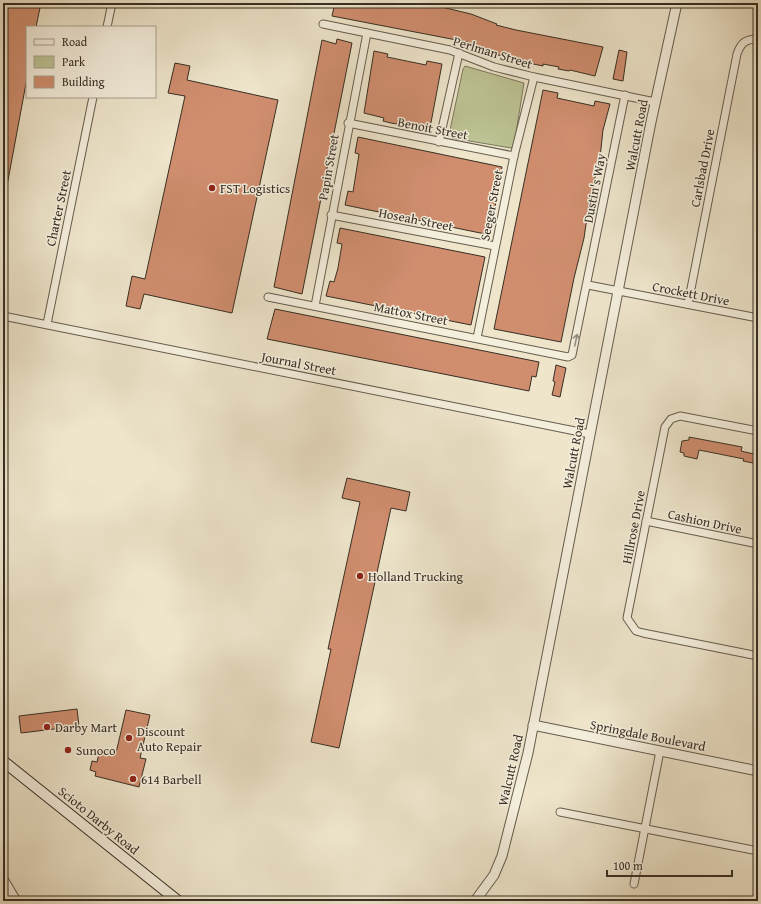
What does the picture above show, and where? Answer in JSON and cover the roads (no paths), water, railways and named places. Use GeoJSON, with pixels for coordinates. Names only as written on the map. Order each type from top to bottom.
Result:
{"type":"FeatureCollection","features":[{"type":"Feature","properties":{"kind":"main road","name":"Scioto Darby Road"},"geometry":{"type":"LineString","coordinates":[[3,761],[178,901]]}},
{"type":"Feature","properties":{"kind":"street"},"geometry":{"type":"LineString","coordinates":[[107,26],[112,3]]}},
{"type":"Feature","properties":{"kind":"street","name":"Walcutt Road"},"geometry":{"type":"LineString","coordinates":[[475,901],[494,874],[502,856],[533,725],[655,102],[677,3]]}},
{"type":"Feature","properties":{"kind":"street","name":"Perlman Street"},"geometry":{"type":"LineString","coordinates":[[324,24],[459,53],[494,67],[534,77],[655,102]]}},
{"type":"Feature","properties":{"kind":"street","name":"Papin Street"},"geometry":{"type":"LineString","coordinates":[[315,306],[348,123],[367,33]]}},
{"type":"Feature","properties":{"kind":"street","name":"Carlsbad Drive"},"geometry":{"type":"LineString","coordinates":[[688,304],[737,54],[740,46],[746,40],[758,39]]}},
{"type":"Feature","properties":{"kind":"street"},"geometry":{"type":"LineString","coordinates":[[439,142],[459,53]]}},
{"type":"Feature","properties":{"kind":"street","name":"Seeger Street"},"geometry":{"type":"LineString","coordinates":[[477,338],[514,156],[534,77]]}},
{"type":"Feature","properties":{"kind":"street","name":"Dustin's Way"},"geometry":{"type":"LineString","coordinates":[[550,353],[568,357],[573,354],[625,95]]}},
{"type":"Feature","properties":{"kind":"street","name":"Charter Street"},"geometry":{"type":"LineString","coordinates":[[47,324],[93,98]]}},
{"type":"Feature","properties":{"kind":"street","name":"Benoit Street"},"geometry":{"type":"LineString","coordinates":[[348,123],[514,156]]}},
{"type":"Feature","properties":{"kind":"street","name":"Hoseah Street"},"geometry":{"type":"LineString","coordinates":[[332,215],[495,246]]}},
{"type":"Feature","properties":{"kind":"street"},"geometry":{"type":"LineString","coordinates":[[588,285],[619,291]]}},
{"type":"Feature","properties":{"kind":"street","name":"Crockett Drive"},"geometry":{"type":"LineString","coordinates":[[619,291],[758,318]]}},
{"type":"Feature","properties":{"kind":"street","name":"Mattox Street"},"geometry":{"type":"LineString","coordinates":[[268,297],[550,353]]}},
{"type":"Feature","properties":{"kind":"street","name":"Journal Street"},"geometry":{"type":"LineString","coordinates":[[3,316],[590,434]]}},
{"type":"Feature","properties":{"kind":"street","name":"Hillrose Drive"},"geometry":{"type":"LineString","coordinates":[[758,431],[680,416],[671,419],[665,427],[628,618],[636,631],[758,656]]}},
{"type":"Feature","properties":{"kind":"street","name":"Cashion Drive"},"geometry":{"type":"LineString","coordinates":[[646,521],[758,544]]}},
{"type":"Feature","properties":{"kind":"street","name":"Springdale Boulevard"},"geometry":{"type":"LineString","coordinates":[[533,725],[758,771]]}},
{"type":"Feature","properties":{"kind":"street"},"geometry":{"type":"LineString","coordinates":[[634,884],[660,752]]}},
{"type":"Feature","properties":{"kind":"street"},"geometry":{"type":"LineString","coordinates":[[560,812],[758,851]]}},
{"type":"Feature","properties":{"kind":"street"},"geometry":{"type":"LineString","coordinates":[[3,880],[16,901]]}},
{"type":"Feature","properties":{"kind":"place","name":"FST Logistics"},"geometry":{"type":"Point","coordinates":[212,188]}},
{"type":"Feature","properties":{"kind":"place","name":"Holland Trucking"},"geometry":{"type":"Point","coordinates":[360,576]}},
{"type":"Feature","properties":{"kind":"place","name":"Darby Mart"},"geometry":{"type":"Point","coordinates":[47,727]}},
{"type":"Feature","properties":{"kind":"place","name":"Discount Auto Repair"},"geometry":{"type":"Point","coordinates":[129,738]}},
{"type":"Feature","properties":{"kind":"place","name":"Sunoco"},"geometry":{"type":"Point","coordinates":[68,750]}},
{"type":"Feature","properties":{"kind":"place","name":"614 Barbell"},"geometry":{"type":"Point","coordinates":[133,779]}}]}
